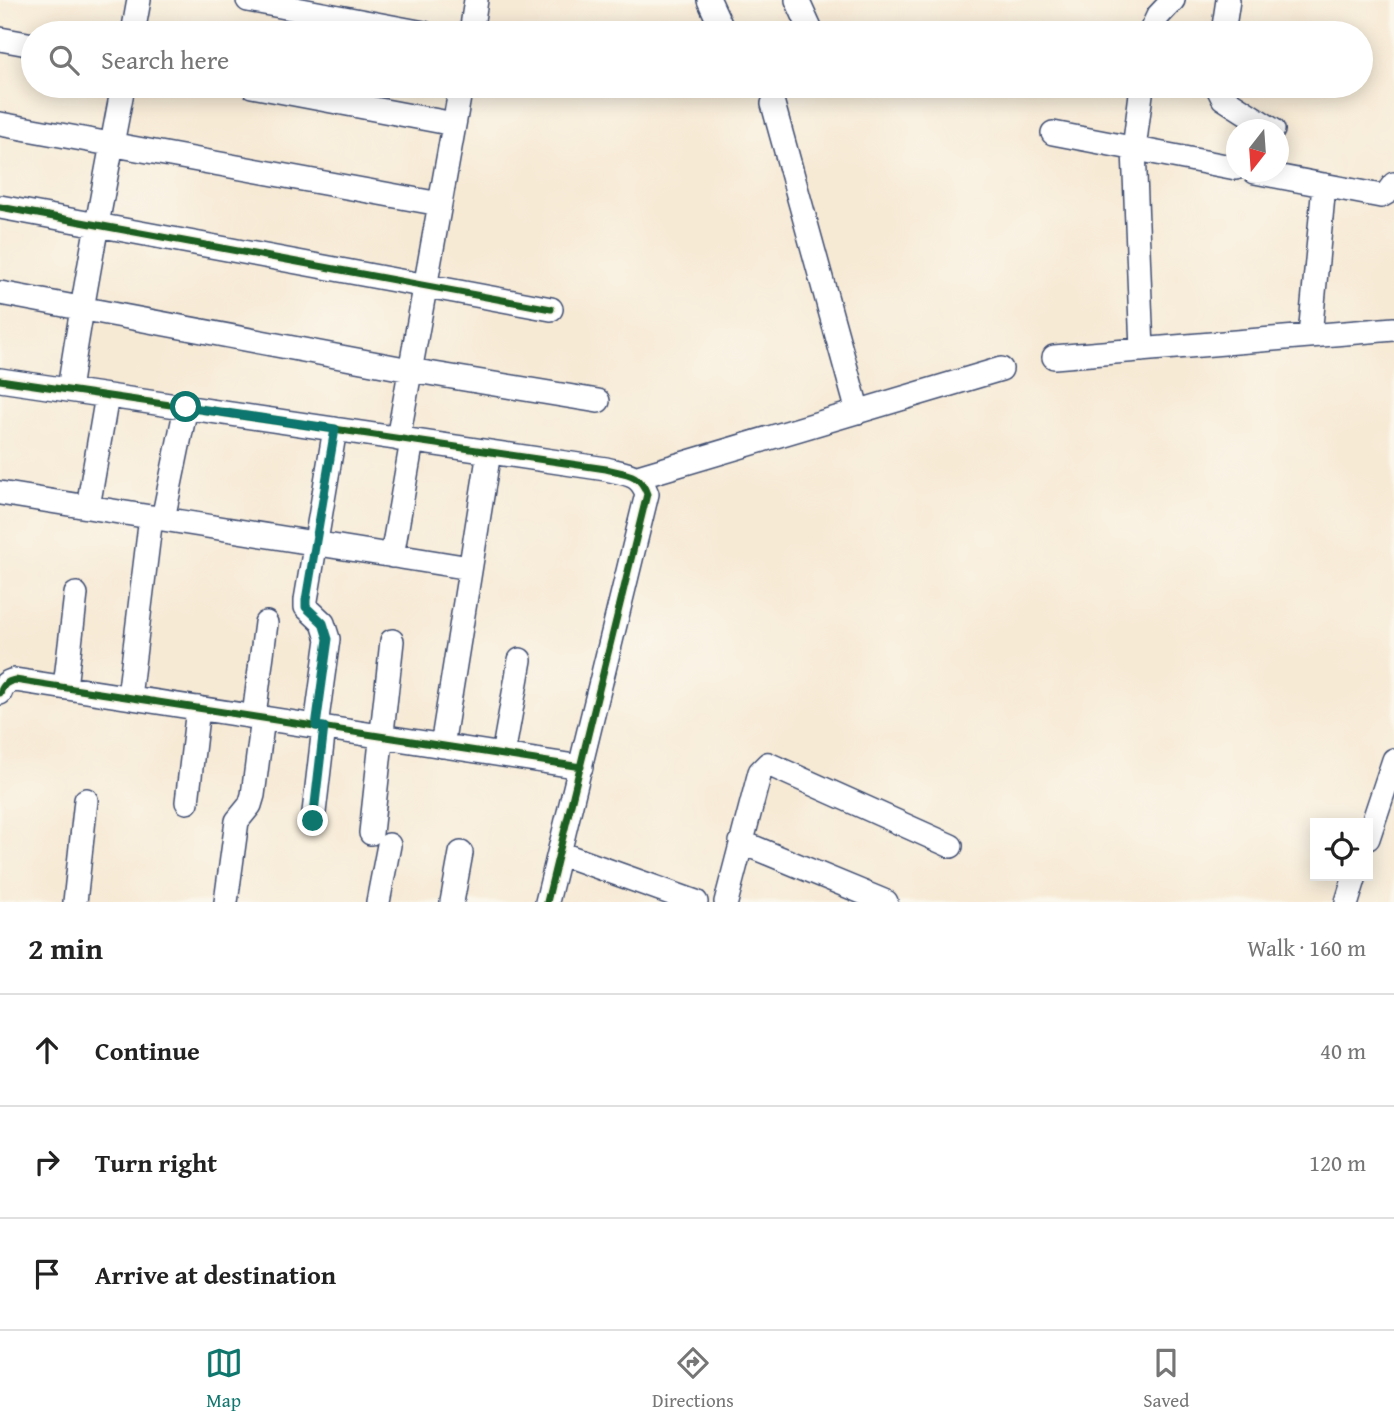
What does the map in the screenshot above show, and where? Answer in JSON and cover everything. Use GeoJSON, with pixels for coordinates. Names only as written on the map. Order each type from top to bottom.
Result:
{"type":"FeatureCollection","features":[{"type":"Feature","properties":{"kind":"street"},"geometry":{"type":"LineString","coordinates":[[135,21],[139,0]]}},
{"type":"Feature","properties":{"kind":"street"},"geometry":{"type":"LineString","coordinates":[[248,0],[360,21]]}},
{"type":"Feature","properties":{"kind":"street"},"geometry":{"type":"LineString","coordinates":[[473,21],[476,0]]}},
{"type":"Feature","properties":{"kind":"street"},"geometry":{"type":"LineString","coordinates":[[709,0],[719,21]]}},
{"type":"Feature","properties":{"kind":"street"},"geometry":{"type":"LineString","coordinates":[[797,0],[807,21]]}},
{"type":"Feature","properties":{"kind":"street"},"geometry":{"type":"LineString","coordinates":[[1156,21],[1173,0]]}},
{"type":"Feature","properties":{"kind":"street"},"geometry":{"type":"LineString","coordinates":[[1225,21],[1228,0]]}},
{"type":"Feature","properties":{"kind":"street"},"geometry":{"type":"LineString","coordinates":[[0,39],[21,43]]}},
{"type":"Feature","properties":{"kind":"street"},"geometry":{"type":"LineString","coordinates":[[69,390],[81,308],[99,225],[121,98]]}},
{"type":"Feature","properties":{"kind":"street"},"geometry":{"type":"LineString","coordinates":[[316,98],[454,124]]}},
{"type":"Feature","properties":{"kind":"street"},"geometry":{"type":"LineString","coordinates":[[392,556],[410,370],[459,98]]}},
{"type":"Feature","properties":{"kind":"street"},"geometry":{"type":"LineString","coordinates":[[1140,98],[1134,149],[1142,350]]}},
{"type":"Feature","properties":{"kind":"street"},"geometry":{"type":"LineString","coordinates":[[1223,98],[1256,119]]}},
{"type":"Feature","properties":{"kind":"street"},"geometry":{"type":"LineString","coordinates":[[773,104],[858,412]]}},
{"type":"Feature","properties":{"kind":"street"},"geometry":{"type":"LineString","coordinates":[[0,124],[440,204]]}},
{"type":"Feature","properties":{"kind":"street"},"geometry":{"type":"LineString","coordinates":[[1053,133],[1226,166]]}},
{"type":"Feature","properties":{"kind":"street"},"geometry":{"type":"LineString","coordinates":[[1289,178],[1381,196],[1394,184]]}},
{"type":"Feature","properties":{"kind":"street"},"geometry":{"type":"LineString","coordinates":[[1310,337],[1324,185]]}},
{"type":"Feature","properties":{"kind":"street"},"geometry":{"type":"LineString","coordinates":[[0,207],[551,309]]}},
{"type":"Feature","properties":{"kind":"street"},"geometry":{"type":"LineString","coordinates":[[0,293],[410,370],[598,401]]}},
{"type":"Feature","properties":{"kind":"street"},"geometry":{"type":"LineString","coordinates":[[1054,357],[1394,329]]}},
{"type":"Feature","properties":{"kind":"street"},"geometry":{"type":"LineString","coordinates":[[0,380],[489,452],[638,477],[1001,369]]}},
{"type":"Feature","properties":{"kind":"street"},"geometry":{"type":"LineString","coordinates":[[88,507],[107,396]]}},
{"type":"Feature","properties":{"kind":"street"},"geometry":{"type":"LineString","coordinates":[[129,697],[157,518],[186,407]]}},
{"type":"Feature","properties":{"kind":"street"},"geometry":{"type":"LineString","coordinates":[[313,821],[328,639],[323,623],[306,607],[335,429]]}},
{"type":"Feature","properties":{"kind":"street"},"geometry":{"type":"LineString","coordinates":[[442,746],[489,452]]}},
{"type":"Feature","properties":{"kind":"street"},"geometry":{"type":"LineString","coordinates":[[547,902],[647,494],[638,477]]}},
{"type":"Feature","properties":{"kind":"street"},"geometry":{"type":"LineString","coordinates":[[0,493],[471,568]]}},
{"type":"Feature","properties":{"kind":"street"},"geometry":{"type":"LineString","coordinates":[[65,687],[76,594]]}},
{"type":"Feature","properties":{"kind":"street"},"geometry":{"type":"LineString","coordinates":[[226,902],[237,821],[250,805],[253,795],[266,623]]}},
{"type":"Feature","properties":{"kind":"street"},"geometry":{"type":"LineString","coordinates":[[378,902],[382,736],[392,641]]}},
{"type":"Feature","properties":{"kind":"street"},"geometry":{"type":"LineString","coordinates":[[503,755],[520,660]]}},
{"type":"Feature","properties":{"kind":"street"},"geometry":{"type":"LineString","coordinates":[[0,693],[2,686],[15,680],[581,767]]}},
{"type":"Feature","properties":{"kind":"street"},"geometry":{"type":"LineString","coordinates":[[187,802],[198,708]]}},
{"type":"Feature","properties":{"kind":"street"},"geometry":{"type":"LineString","coordinates":[[1373,823],[1394,760]]}},
{"type":"Feature","properties":{"kind":"street"},"geometry":{"type":"LineString","coordinates":[[726,902],[760,772],[768,764],[951,846]]}},
{"type":"Feature","properties":{"kind":"street"},"geometry":{"type":"LineString","coordinates":[[75,902],[86,800]]}},
{"type":"Feature","properties":{"kind":"street"},"geometry":{"type":"LineString","coordinates":[[741,842],[886,902]]}},
{"type":"Feature","properties":{"kind":"street"},"geometry":{"type":"LineString","coordinates":[[452,902],[461,853]]}},
{"type":"Feature","properties":{"kind":"street"},"geometry":{"type":"LineString","coordinates":[[559,853],[696,902]]}},
{"type":"Feature","properties":{"kind":"street"},"geometry":{"type":"LineString","coordinates":[[1346,902],[1353,881]]}},
{"type":"Feature","properties":{"kind":"cycle path"},"geometry":{"type":"LineString","coordinates":[[0,207],[551,309]]}},
{"type":"Feature","properties":{"kind":"cycle path"},"geometry":{"type":"LineString","coordinates":[[0,380],[606,469],[636,478],[647,494],[547,902]]}},
{"type":"Feature","properties":{"kind":"cycle path"},"geometry":{"type":"LineString","coordinates":[[0,693],[5,684],[15,680],[581,767]]}},
{"type":"Feature","properties":{"kind":"route"},"geometry":{"type":"LineString","coordinates":[[186,407],[335,429],[306,600],[306,607],[323,623],[328,639],[316,726],[324,727],[313,821]]}}]}
